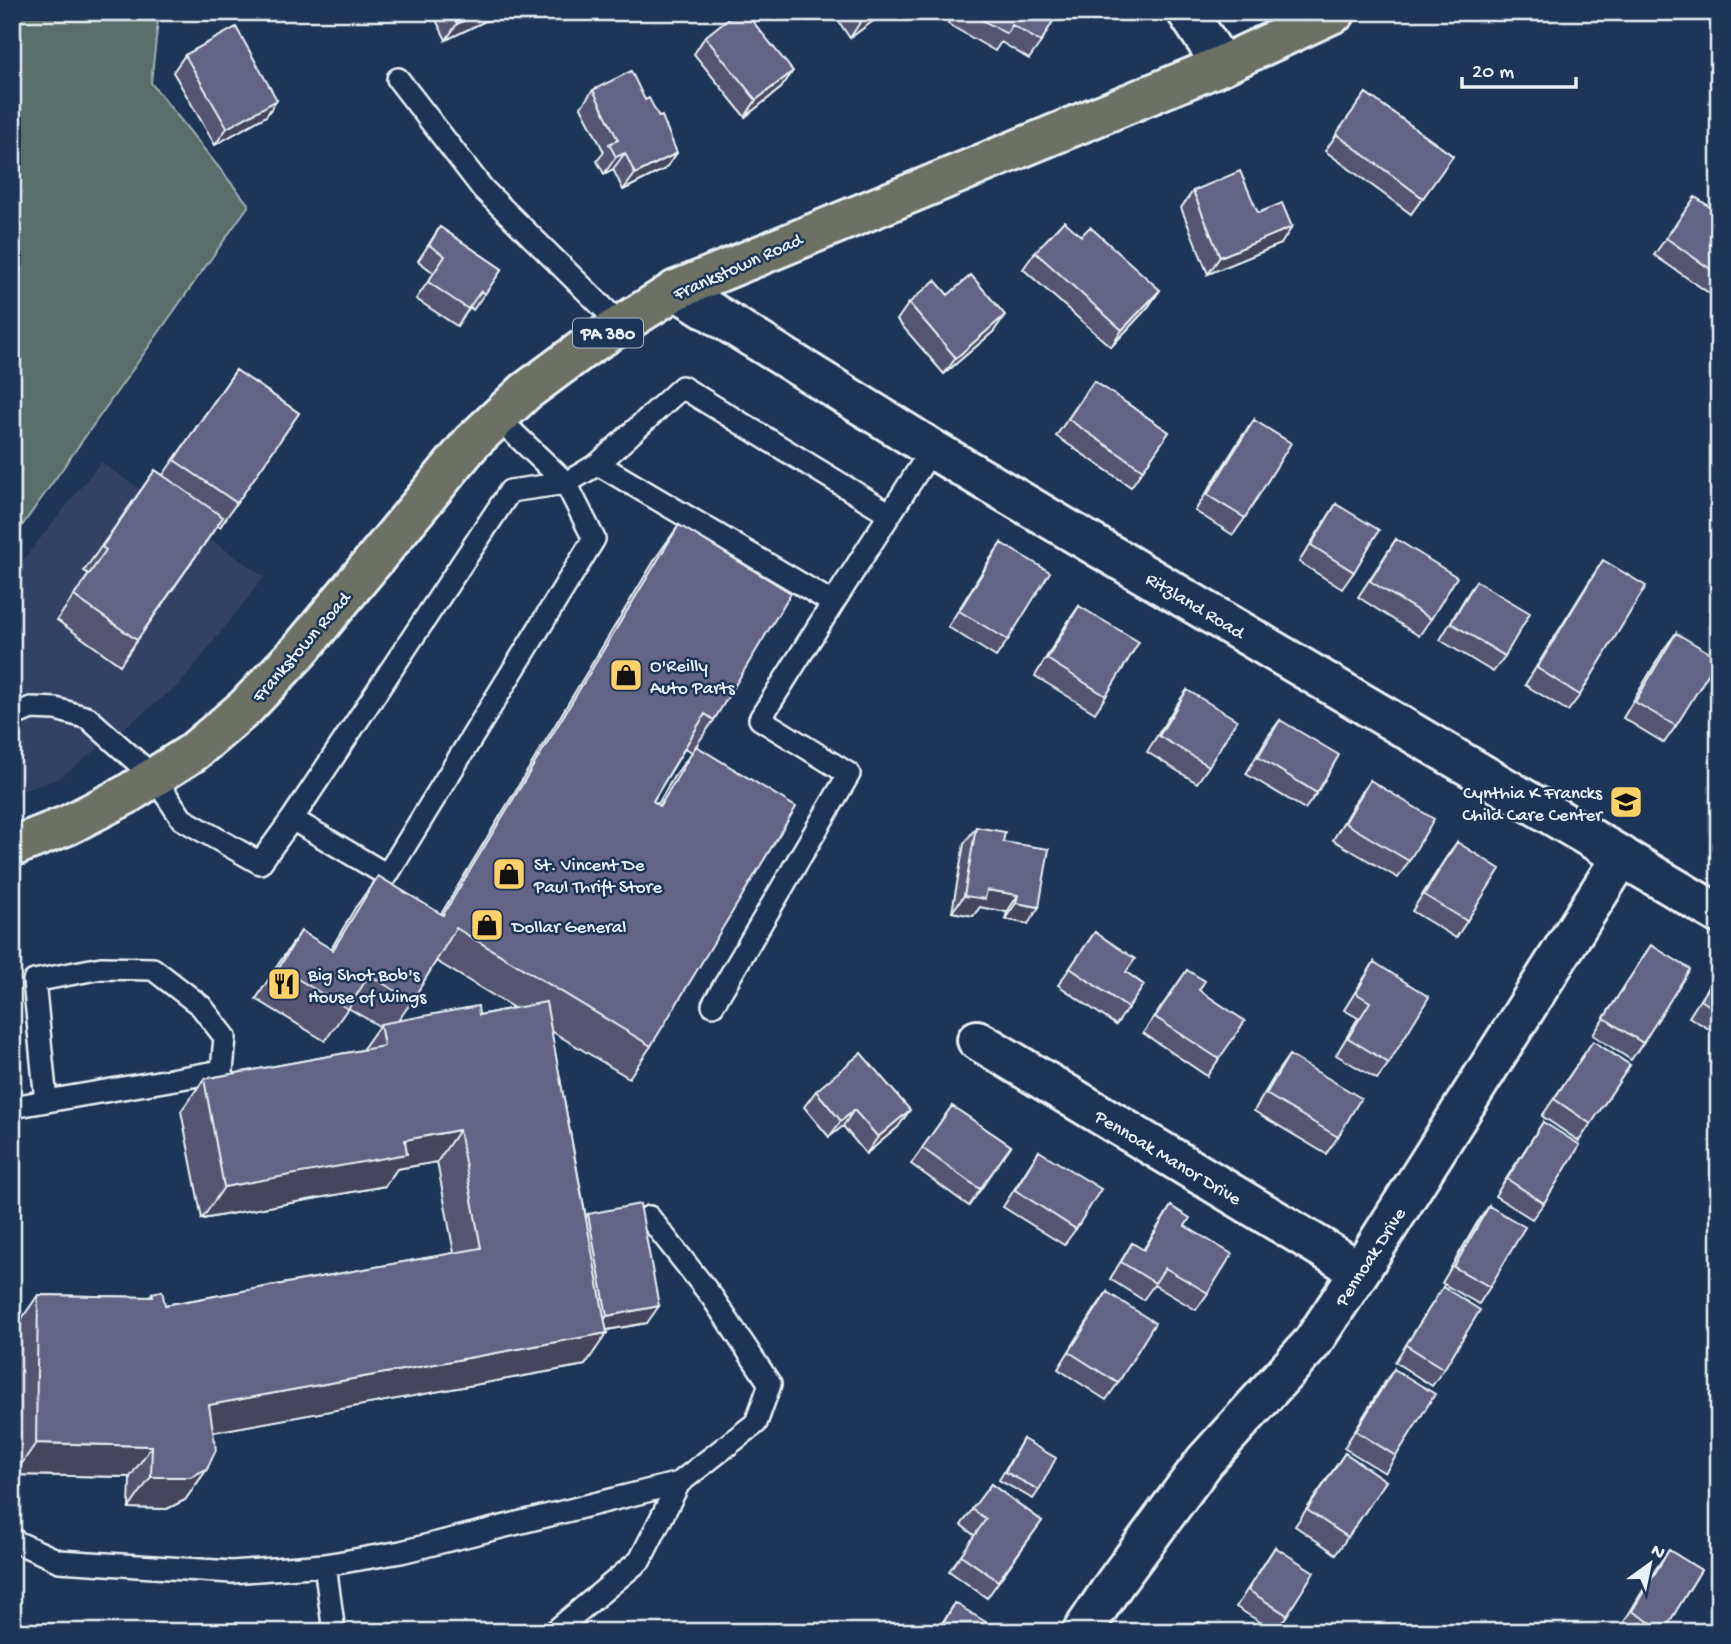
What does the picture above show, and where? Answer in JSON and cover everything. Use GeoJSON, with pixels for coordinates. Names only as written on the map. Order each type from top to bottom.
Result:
{"type":"FeatureCollection","features":[{"type":"Feature","properties":{"kind":"main road","name":"Frankstown Road"},"geometry":{"type":"LineString","coordinates":[[12,847],[68,825],[126,795],[192,753],[246,707],[300,650],[472,442],[525,391],[583,349],[676,290],[1222,65],[1336,12]]}},
{"type":"Feature","properties":{"kind":"street"},"geometry":{"type":"LineString","coordinates":[[1187,12],[1222,65]]}},
{"type":"Feature","properties":{"kind":"street","name":"Ritzland Road"},"geometry":{"type":"LineString","coordinates":[[676,290],[932,449],[1719,914]]}},
{"type":"Feature","properties":{"kind":"street","name":"Pennoak Drive"},"geometry":{"type":"LineString","coordinates":[[1082,1632],[1205,1461],[1312,1343],[1622,856]]}},
{"type":"Feature","properties":{"kind":"street","name":"Pennoak Manor Drive"},"geometry":{"type":"LineString","coordinates":[[977,1040],[1360,1271]]}},
{"type":"Feature","properties":{"kind":"lane"},"geometry":{"type":"LineString","coordinates":[[398,79],[483,188],[621,325]]}},
{"type":"Feature","properties":{"kind":"lane"},"geometry":{"type":"LineString","coordinates":[[12,716],[31,708],[56,709],[88,718],[154,777],[182,819],[260,863],[510,491],[566,483],[598,464],[682,387],[890,514]]}},
{"type":"Feature","properties":{"kind":"lane"},"geometry":{"type":"LineString","coordinates":[[292,819],[387,875],[594,540],[566,483],[498,418]]}},
{"type":"Feature","properties":{"kind":"lane"},"geometry":{"type":"LineString","coordinates":[[713,1005],[849,774],[760,719],[932,449]]}},
{"type":"Feature","properties":{"kind":"lane"},"geometry":{"type":"LineString","coordinates":[[598,464],[833,603]]}},
{"type":"Feature","properties":{"kind":"lane"},"geometry":{"type":"LineString","coordinates":[[12,1107],[222,1071],[225,1037],[201,1006],[153,968],[101,968],[34,981],[46,1101]]}},
{"type":"Feature","properties":{"kind":"lane"},"geometry":{"type":"LineString","coordinates":[[12,1540],[59,1561],[232,1572],[325,1565],[401,1552],[679,1483],[756,1423],[770,1384],[712,1297],[649,1217]]}},
{"type":"Feature","properties":{"kind":"lane"},"geometry":{"type":"LineString","coordinates":[[554,1632],[640,1560],[679,1483]]}},
{"type":"Feature","properties":{"kind":"lane"},"geometry":{"type":"LineString","coordinates":[[325,1565],[334,1632]]}},
{"type":"Feature","properties":{"kind":"shaded area"},"geometry":{"type":"Polygon","coordinates":[[[101,462],[264,577],[181,683],[60,778],[12,794],[12,574],[101,462]]]}},
{"type":"Feature","properties":{"kind":"green space"},"geometry":{"type":"Polygon","coordinates":[[[12,12],[159,12],[151,83],[249,205],[12,540],[12,12]]]}},
{"type":"Feature","properties":{"kind":"building"},"geometry":{"type":"Polygon","coordinates":[[[452,12],[481,12],[457,24],[452,12]]]}},
{"type":"Feature","properties":{"kind":"building"},"geometry":{"type":"Polygon","coordinates":[[[736,12],[745,12],[793,71],[756,100],[705,37],[736,12]]]}},
{"type":"Feature","properties":{"kind":"building"},"geometry":{"type":"Polygon","coordinates":[[[855,12],[874,12],[861,21],[855,12]]]}},
{"type":"Feature","properties":{"kind":"building"},"geometry":{"type":"Polygon","coordinates":[[[968,12],[1058,12],[1041,42],[1012,25],[1007,34],[968,12]]]}},
{"type":"Feature","properties":{"kind":"building"},"geometry":{"type":"Polygon","coordinates":[[[236,27],[277,100],[227,128],[185,55],[236,27]]]}},
{"type":"Feature","properties":{"kind":"building"},"geometry":{"type":"Polygon","coordinates":[[[631,71],[645,100],[649,98],[659,117],[662,116],[677,153],[635,174],[625,153],[616,157],[609,144],[618,140],[593,90],[631,71]]]}},
{"type":"Feature","properties":{"kind":"building"},"geometry":{"type":"Polygon","coordinates":[[[1366,93],[1453,156],[1423,198],[1336,134],[1366,93]]]}},
{"type":"Feature","properties":{"kind":"building"},"geometry":{"type":"Polygon","coordinates":[[[1240,171],[1258,213],[1282,203],[1292,227],[1220,257],[1193,191],[1240,171]]]}},
{"type":"Feature","properties":{"kind":"building"},"geometry":{"type":"Polygon","coordinates":[[[1695,197],[1719,213],[1719,275],[1666,238],[1695,197]]]}},
{"type":"Feature","properties":{"kind":"building"},"geometry":{"type":"Polygon","coordinates":[[[1064,221],[1081,236],[1090,227],[1160,290],[1122,330],[1035,252],[1064,221]]]}},
{"type":"Feature","properties":{"kind":"building"},"geometry":{"type":"Polygon","coordinates":[[[440,227],[502,269],[485,294],[481,291],[468,309],[428,282],[445,256],[429,245],[440,227]]]}},
{"type":"Feature","properties":{"kind":"building"},"geometry":{"type":"Polygon","coordinates":[[[971,275],[1005,315],[956,358],[909,303],[935,280],[948,295],[971,275]]]}},
{"type":"Feature","properties":{"kind":"building"},"geometry":{"type":"Polygon","coordinates":[[[236,370],[299,413],[237,503],[174,460],[236,370]]]}},
{"type":"Feature","properties":{"kind":"building"},"geometry":{"type":"Polygon","coordinates":[[[1094,381],[1169,432],[1143,470],[1068,419],[1094,381]]]}},
{"type":"Feature","properties":{"kind":"building"},"geometry":{"type":"Polygon","coordinates":[[[1254,420],[1291,443],[1245,518],[1207,495],[1254,420]]]}},
{"type":"Feature","properties":{"kind":"building"},"geometry":{"type":"Polygon","coordinates":[[[155,470],[223,517],[137,640],[74,596],[106,550],[102,547],[155,470]]]}},
{"type":"Feature","properties":{"kind":"building"},"geometry":{"type":"Polygon","coordinates":[[[1336,504],[1379,530],[1354,572],[1311,545],[1336,504]]]}},
{"type":"Feature","properties":{"kind":"building"},"geometry":{"type":"Polygon","coordinates":[[[679,525],[791,593],[714,720],[705,714],[653,801],[660,806],[696,746],[796,807],[651,1046],[456,928],[412,1001],[369,975],[348,1009],[279,968],[301,931],[333,950],[378,876],[443,915],[679,525]]]}},
{"type":"Feature","properties":{"kind":"building"},"geometry":{"type":"Polygon","coordinates":[[[1396,539],[1457,577],[1431,619],[1370,581],[1396,539]]]}},
{"type":"Feature","properties":{"kind":"building"},"geometry":{"type":"Polygon","coordinates":[[[1001,543],[1050,572],[1008,640],[959,611],[1001,543]]]}},
{"type":"Feature","properties":{"kind":"building"},"geometry":{"type":"Polygon","coordinates":[[[1603,560],[1646,586],[1580,695],[1537,668],[1603,560]]]}},
{"type":"Feature","properties":{"kind":"building"},"geometry":{"type":"Polygon","coordinates":[[[1476,581],[1530,613],[1505,656],[1451,623],[1476,581]]]}},
{"type":"Feature","properties":{"kind":"building"},"geometry":{"type":"Polygon","coordinates":[[[1079,606],[1139,642],[1106,696],[1047,659],[1079,606]]]}},
{"type":"Feature","properties":{"kind":"building"},"geometry":{"type":"Polygon","coordinates":[[[1676,633],[1718,658],[1676,726],[1635,702],[1676,633]]]}},
{"type":"Feature","properties":{"kind":"building"},"geometry":{"type":"Polygon","coordinates":[[[1187,690],[1237,720],[1209,766],[1159,736],[1187,690]]]}},
{"type":"Feature","properties":{"kind":"building"},"geometry":{"type":"Polygon","coordinates":[[[1280,720],[1339,755],[1317,793],[1258,757],[1280,720]]]}},
{"type":"Feature","properties":{"kind":"building"},"geometry":{"type":"Polygon","coordinates":[[[1370,780],[1434,819],[1409,861],[1345,823],[1370,780]]]}},
{"type":"Feature","properties":{"kind":"building"},"geometry":{"type":"Polygon","coordinates":[[[976,827],[1005,832],[1003,842],[1049,849],[1039,907],[1016,903],[1018,895],[987,890],[985,899],[964,896],[976,827]]]}},
{"type":"Feature","properties":{"kind":"building"},"geometry":{"type":"Polygon","coordinates":[[[1457,842],[1500,869],[1467,921],[1424,895],[1457,842]]]}},
{"type":"Feature","properties":{"kind":"building"},"geometry":{"type":"Polygon","coordinates":[[[1095,932],[1135,959],[1126,972],[1144,985],[1128,1008],[1070,968],[1095,932]]]}},
{"type":"Feature","properties":{"kind":"building"},"geometry":{"type":"Polygon","coordinates":[[[1651,945],[1690,969],[1643,1043],[1604,1018],[1651,945]]]}},
{"type":"Feature","properties":{"kind":"building"},"geometry":{"type":"Polygon","coordinates":[[[1374,962],[1429,997],[1389,1063],[1348,1038],[1370,1002],[1356,993],[1374,962]]]}},
{"type":"Feature","properties":{"kind":"building"},"geometry":{"type":"Polygon","coordinates":[[[1187,970],[1205,981],[1199,990],[1245,1021],[1219,1059],[1155,1017],[1187,970]]]}},
{"type":"Feature","properties":{"kind":"building"},"geometry":{"type":"Polygon","coordinates":[[[1719,971],[1719,1012],[1701,1000],[1719,971]]]}},
{"type":"Feature","properties":{"kind":"building"},"geometry":{"type":"Polygon","coordinates":[[[546,1002],[607,1333],[209,1405],[216,1450],[207,1469],[190,1477],[151,1477],[152,1446],[36,1443],[38,1295],[153,1297],[152,1293],[162,1291],[165,1305],[481,1248],[459,1130],[405,1140],[407,1154],[224,1187],[204,1079],[384,1046],[380,1024],[478,1006],[479,1015],[546,1002]]]}},
{"type":"Feature","properties":{"kind":"building"},"geometry":{"type":"Polygon","coordinates":[[[1593,1041],[1630,1065],[1591,1124],[1554,1099],[1593,1041]]]}},
{"type":"Feature","properties":{"kind":"building"},"geometry":{"type":"Polygon","coordinates":[[[861,1053],[910,1110],[878,1137],[854,1110],[841,1121],[816,1091],[861,1053]]]}},
{"type":"Feature","properties":{"kind":"building"},"geometry":{"type":"Polygon","coordinates":[[[1289,1055],[1361,1098],[1338,1137],[1266,1094],[1289,1055]]]}},
{"type":"Feature","properties":{"kind":"building"},"geometry":{"type":"Polygon","coordinates":[[[952,1106],[1011,1146],[980,1189],[922,1148],[952,1106]]]}},
{"type":"Feature","properties":{"kind":"building"},"geometry":{"type":"Polygon","coordinates":[[[1543,1122],[1580,1145],[1544,1203],[1507,1179],[1543,1122]]]}},
{"type":"Feature","properties":{"kind":"building"},"geometry":{"type":"Polygon","coordinates":[[[1039,1151],[1101,1189],[1076,1229],[1015,1190],[1039,1151]]]}},
{"type":"Feature","properties":{"kind":"building"},"geometry":{"type":"Polygon","coordinates":[[[640,1204],[659,1306],[607,1316],[588,1214],[640,1204]]]}},
{"type":"Feature","properties":{"kind":"building"},"geometry":{"type":"Polygon","coordinates":[[[1171,1206],[1190,1218],[1185,1226],[1232,1254],[1208,1293],[1165,1268],[1155,1283],[1121,1262],[1132,1243],[1144,1250],[1171,1206]]]}},
{"type":"Feature","properties":{"kind":"building"},"geometry":{"type":"Polygon","coordinates":[[[1489,1206],[1525,1227],[1490,1287],[1454,1267],[1489,1206]]]}},
{"type":"Feature","properties":{"kind":"building"},"geometry":{"type":"Polygon","coordinates":[[[1443,1287],[1480,1310],[1444,1369],[1406,1345],[1443,1287]]]}},
{"type":"Feature","properties":{"kind":"building"},"geometry":{"type":"Polygon","coordinates":[[[1107,1292],[1155,1323],[1118,1383],[1069,1352],[1107,1292]]]}},
{"type":"Feature","properties":{"kind":"building"},"geometry":{"type":"Polygon","coordinates":[[[1394,1369],[1435,1394],[1396,1456],[1356,1431],[1394,1369]]]}},
{"type":"Feature","properties":{"kind":"building"},"geometry":{"type":"Polygon","coordinates":[[[1023,1439],[1056,1458],[1039,1490],[1005,1472],[1023,1439]]]}},
{"type":"Feature","properties":{"kind":"building"},"geometry":{"type":"Polygon","coordinates":[[[1345,1453],[1386,1481],[1348,1537],[1307,1510],[1345,1453]]]}},
{"type":"Feature","properties":{"kind":"building"},"geometry":{"type":"Polygon","coordinates":[[[991,1484],[1042,1521],[998,1581],[961,1555],[986,1519],[972,1509],[991,1484]]]}},
{"type":"Feature","properties":{"kind":"building"},"geometry":{"type":"Polygon","coordinates":[[[1275,1547],[1314,1572],[1287,1615],[1248,1590],[1275,1547]]]}},
{"type":"Feature","properties":{"kind":"building"},"geometry":{"type":"Polygon","coordinates":[[[1669,1550],[1701,1570],[1664,1631],[1632,1611],[1669,1550]]]}},
{"type":"Feature","properties":{"kind":"building"},"geometry":{"type":"Polygon","coordinates":[[[955,1603],[989,1624],[984,1632],[938,1632],[955,1603]]]}},
{"type":"Feature","properties":{"kind":"building"},"geometry":{"type":"Polygon","coordinates":[[[1199,1622],[1218,1632],[1193,1632],[1199,1622]]]}},
{"type":"Feature","properties":{"kind":"place","name":"O'Reilly Auto Parts"},"geometry":{"type":"Point","coordinates":[626,675]}},
{"type":"Feature","properties":{"kind":"place","name":"Cynthia K Francks Child Care Center"},"geometry":{"type":"Point","coordinates":[1626,802]}},
{"type":"Feature","properties":{"kind":"place","name":"St. Vincent De Paul Thrift Store"},"geometry":{"type":"Point","coordinates":[509,874]}},
{"type":"Feature","properties":{"kind":"place","name":"Dollar General"},"geometry":{"type":"Point","coordinates":[487,925]}},
{"type":"Feature","properties":{"kind":"place","name":"Big Shot Bob's House of Wings"},"geometry":{"type":"Point","coordinates":[284,984]}}]}
